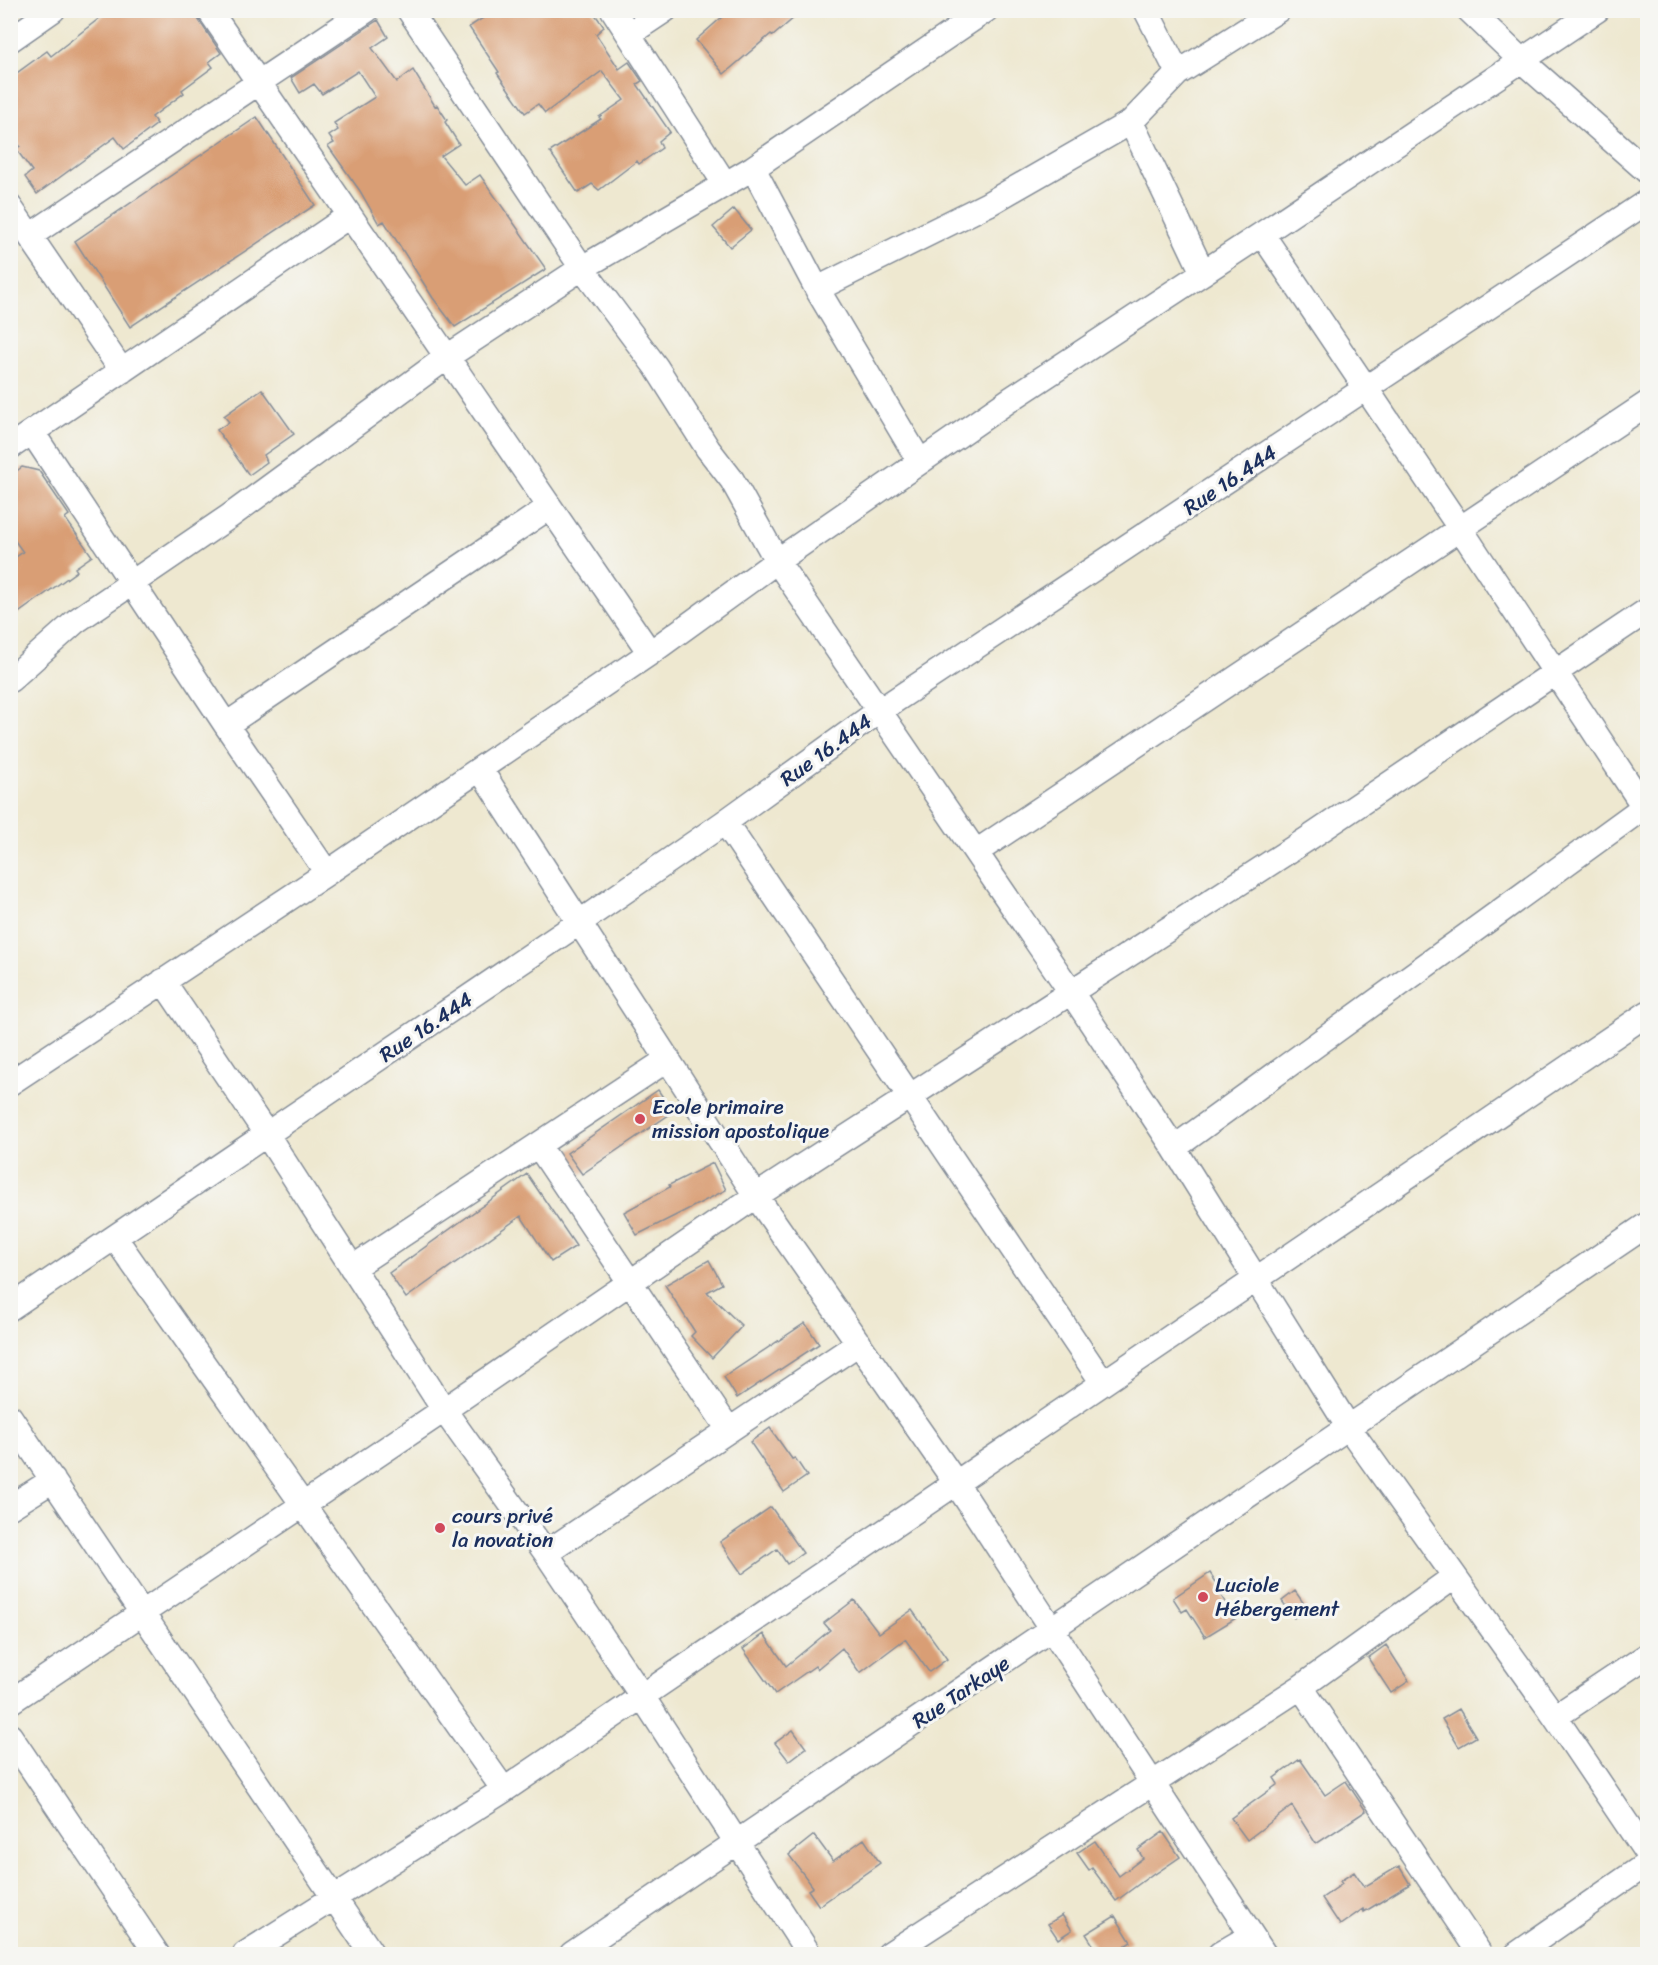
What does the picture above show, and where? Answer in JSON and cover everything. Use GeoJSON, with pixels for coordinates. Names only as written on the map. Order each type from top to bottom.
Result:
{"type":"FeatureCollection","features":[{"type":"Feature","properties":{"kind":"street"},"geometry":{"type":"LineString","coordinates":[[10,40],[53,10]]}},
{"type":"Feature","properties":{"kind":"street"},"geometry":{"type":"LineString","coordinates":[[209,10],[650,653]]}},
{"type":"Feature","properties":{"kind":"street"},"geometry":{"type":"LineString","coordinates":[[31,235],[367,10]]}},
{"type":"Feature","properties":{"kind":"street"},"geometry":{"type":"LineString","coordinates":[[409,10],[582,268],[656,367],[708,449],[732,480],[777,561],[1071,992],[1174,1148],[1349,1428],[1555,1717],[1647,1855]]}},
{"type":"Feature","properties":{"kind":"street"},"geometry":{"type":"LineString","coordinates":[[613,10],[725,184]]}},
{"type":"Feature","properties":{"kind":"street"},"geometry":{"type":"LineString","coordinates":[[629,34],[665,10]]}},
{"type":"Feature","properties":{"kind":"street"},"geometry":{"type":"LineString","coordinates":[[10,680],[76,621],[230,516],[447,357],[582,268],[753,168],[986,10]]}},
{"type":"Feature","properties":{"kind":"street"},"geometry":{"type":"LineString","coordinates":[[1146,10],[1178,73]]}},
{"type":"Feature","properties":{"kind":"street"},"geometry":{"type":"LineString","coordinates":[[818,289],[988,204],[1131,122],[1178,73],[1278,10]]}},
{"type":"Feature","properties":{"kind":"street"},"geometry":{"type":"LineString","coordinates":[[1469,10],[1521,60],[1647,172]]}},
{"type":"Feature","properties":{"kind":"street"},"geometry":{"type":"LineString","coordinates":[[10,1083],[327,873],[650,653],[777,561],[1011,399],[1597,10]]}},
{"type":"Feature","properties":{"kind":"street"},"geometry":{"type":"LineString","coordinates":[[1131,122],[1203,273]]}},
{"type":"Feature","properties":{"kind":"street"},"geometry":{"type":"LineString","coordinates":[[753,168],[818,289],[920,462]]}},
{"type":"Feature","properties":{"kind":"street","name":"Rue 16.444"},"geometry":{"type":"LineString","coordinates":[[10,1308],[580,922],[725,822],[879,711],[1647,201]]}},
{"type":"Feature","properties":{"kind":"street"},"geometry":{"type":"LineString","coordinates":[[10,207],[122,371]]}},
{"type":"Feature","properties":{"kind":"street"},"geometry":{"type":"LineString","coordinates":[[10,447],[349,216]]}},
{"type":"Feature","properties":{"kind":"street"},"geometry":{"type":"LineString","coordinates":[[1174,1148],[1646,808],[1554,674],[1460,528],[1262,234]]}},
{"type":"Feature","properties":{"kind":"street"},"geometry":{"type":"LineString","coordinates":[[976,852],[1647,403]]}},
{"type":"Feature","properties":{"kind":"street"},"geometry":{"type":"LineString","coordinates":[[32,432],[327,873]]}},
{"type":"Feature","properties":{"kind":"street"},"geometry":{"type":"LineString","coordinates":[[226,725],[549,508]]}},
{"type":"Feature","properties":{"kind":"street"},"geometry":{"type":"LineString","coordinates":[[10,1702],[444,1410],[756,1196],[1312,836],[1647,610]]}},
{"type":"Feature","properties":{"kind":"street"},"geometry":{"type":"LineString","coordinates":[[480,769],[756,1196],[956,1483],[1258,1945],[1220,1954]]}},
{"type":"Feature","properties":{"kind":"street"},"geometry":{"type":"LineString","coordinates":[[725,822],[1103,1383]]}},
{"type":"Feature","properties":{"kind":"street"},"geometry":{"type":"LineString","coordinates":[[163,981],[267,1135],[444,1410],[546,1553],[642,1695],[809,1954]]}},
{"type":"Feature","properties":{"kind":"street"},"geometry":{"type":"LineString","coordinates":[[245,1954],[504,1790],[1647,1013]]}},
{"type":"Feature","properties":{"kind":"street"},"geometry":{"type":"LineString","coordinates":[[352,1268],[668,1059]]}},
{"type":"Feature","properties":{"kind":"street"},"geometry":{"type":"LineString","coordinates":[[538,1144],[729,1430]]}},
{"type":"Feature","properties":{"kind":"street","name":"Rue Tarkaye"},"geometry":{"type":"LineString","coordinates":[[572,1954],[1052,1631],[1647,1224]]}},
{"type":"Feature","properties":{"kind":"street"},"geometry":{"type":"LineString","coordinates":[[115,1238],[504,1790]]}},
{"type":"Feature","properties":{"kind":"street"},"geometry":{"type":"LineString","coordinates":[[546,1553],[859,1343]]}},
{"type":"Feature","properties":{"kind":"street"},"geometry":{"type":"LineString","coordinates":[[10,1417],[372,1954]]}},
{"type":"Feature","properties":{"kind":"street"},"geometry":{"type":"LineString","coordinates":[[10,1507],[53,1480]]}},
{"type":"Feature","properties":{"kind":"street"},"geometry":{"type":"LineString","coordinates":[[889,1954],[1301,1687],[1454,1577]]}},
{"type":"Feature","properties":{"kind":"street"},"geometry":{"type":"LineString","coordinates":[[1555,1717],[1647,1655]]}},
{"type":"Feature","properties":{"kind":"street"},"geometry":{"type":"LineString","coordinates":[[1301,1687],[1480,1954]]}},
{"type":"Feature","properties":{"kind":"street"},"geometry":{"type":"LineString","coordinates":[[10,1736],[157,1954]]}},
{"type":"Feature","properties":{"kind":"street"},"geometry":{"type":"LineString","coordinates":[[1517,1954],[1647,1863]]}},
{"type":"Feature","properties":{"kind":"building"},"geometry":{"type":"Polygon","coordinates":[[[110,10],[192,10],[221,53],[209,62],[213,67],[182,90],[184,93],[152,117],[157,124],[124,149],[115,137],[37,194],[25,177],[32,171],[16,149],[20,146],[10,133],[10,78],[47,51],[51,56],[110,10]]]}},
{"type":"Feature","properties":{"kind":"building"},"geometry":{"type":"Polygon","coordinates":[[[478,10],[592,10],[604,27],[596,34],[619,69],[629,62],[642,81],[637,84],[670,132],[659,141],[662,148],[639,164],[637,161],[599,190],[592,184],[578,193],[550,152],[601,119],[599,117],[624,100],[602,71],[545,113],[538,104],[525,113],[469,27],[483,18],[478,10]]]}},
{"type":"Feature","properties":{"kind":"building"},"geometry":{"type":"Polygon","coordinates":[[[730,10],[803,10],[724,74],[696,40],[730,10]]]}},
{"type":"Feature","properties":{"kind":"building"},"geometry":{"type":"Polygon","coordinates":[[[378,20],[388,37],[372,48],[397,82],[413,70],[435,106],[437,105],[447,120],[445,122],[459,144],[441,156],[465,185],[480,175],[546,269],[455,327],[433,298],[384,221],[379,224],[360,191],[328,146],[334,143],[329,136],[338,130],[334,123],[375,97],[358,71],[322,94],[314,84],[300,93],[291,78],[378,20]]]}},
{"type":"Feature","properties":{"kind":"building"},"geometry":{"type":"Polygon","coordinates":[[[257,117],[315,205],[130,327],[75,241],[257,117]]]}},
{"type":"Feature","properties":{"kind":"building"},"geometry":{"type":"Polygon","coordinates":[[[734,209],[751,230],[730,247],[713,227],[734,209]]]}},
{"type":"Feature","properties":{"kind":"building"},"geometry":{"type":"Polygon","coordinates":[[[262,389],[294,434],[264,455],[267,462],[249,475],[217,430],[229,422],[224,416],[262,389]]]}},
{"type":"Feature","properties":{"kind":"building"},"geometry":{"type":"Polygon","coordinates":[[[22,467],[39,471],[69,515],[65,518],[92,556],[75,568],[77,571],[10,619],[10,561],[23,552],[10,534],[10,476],[22,467]]]}},
{"type":"Feature","properties":{"kind":"building"},"geometry":{"type":"Polygon","coordinates":[[[658,1090],[673,1112],[582,1174],[567,1153],[658,1090]]]}},
{"type":"Feature","properties":{"kind":"building"},"geometry":{"type":"Polygon","coordinates":[[[713,1163],[726,1190],[637,1235],[624,1212],[670,1187],[669,1185],[713,1163]]]}},
{"type":"Feature","properties":{"kind":"building"},"geometry":{"type":"Polygon","coordinates":[[[527,1174],[576,1246],[551,1262],[521,1216],[406,1298],[389,1273],[527,1174]]]}},
{"type":"Feature","properties":{"kind":"building"},"geometry":{"type":"Polygon","coordinates":[[[709,1260],[722,1284],[707,1292],[742,1326],[712,1358],[691,1336],[695,1332],[665,1285],[709,1260]]]}},
{"type":"Feature","properties":{"kind":"building"},"geometry":{"type":"Polygon","coordinates":[[[805,1323],[819,1344],[737,1398],[724,1377],[805,1323]]]}},
{"type":"Feature","properties":{"kind":"building"},"geometry":{"type":"Polygon","coordinates":[[[770,1428],[807,1476],[784,1492],[750,1442],[770,1428]]]}},
{"type":"Feature","properties":{"kind":"building"},"geometry":{"type":"Polygon","coordinates":[[[771,1507],[803,1553],[787,1564],[777,1549],[742,1574],[720,1542],[771,1507]]]}},
{"type":"Feature","properties":{"kind":"building"},"geometry":{"type":"Polygon","coordinates":[[[1210,1573],[1220,1588],[1217,1590],[1236,1618],[1205,1637],[1187,1609],[1182,1612],[1173,1598],[1210,1573]]]}},
{"type":"Feature","properties":{"kind":"building"},"geometry":{"type":"Polygon","coordinates":[[[1295,1591],[1307,1608],[1294,1618],[1282,1601],[1295,1591]]]}},
{"type":"Feature","properties":{"kind":"building"},"geometry":{"type":"Polygon","coordinates":[[[854,1600],[879,1633],[912,1610],[947,1659],[929,1672],[905,1639],[860,1673],[842,1648],[817,1669],[815,1666],[775,1694],[743,1649],[764,1634],[786,1666],[830,1630],[824,1623],[854,1600]]]}},
{"type":"Feature","properties":{"kind":"building"},"geometry":{"type":"Polygon","coordinates":[[[1386,1645],[1409,1681],[1391,1693],[1368,1658],[1386,1645]]]}},
{"type":"Feature","properties":{"kind":"building"},"geometry":{"type":"Polygon","coordinates":[[[1459,1709],[1476,1737],[1459,1747],[1442,1719],[1459,1709]]]}},
{"type":"Feature","properties":{"kind":"building"},"geometry":{"type":"Polygon","coordinates":[[[793,1730],[806,1748],[789,1761],[775,1743],[793,1730]]]}},
{"type":"Feature","properties":{"kind":"building"},"geometry":{"type":"Polygon","coordinates":[[[1300,1759],[1325,1795],[1346,1781],[1366,1811],[1316,1844],[1292,1806],[1247,1840],[1231,1818],[1278,1784],[1274,1778],[1300,1759]]]}},
{"type":"Feature","properties":{"kind":"building"},"geometry":{"type":"Polygon","coordinates":[[[1163,1832],[1180,1857],[1116,1901],[1092,1868],[1089,1870],[1077,1853],[1095,1841],[1119,1876],[1143,1858],[1138,1850],[1163,1832]]]}},
{"type":"Feature","properties":{"kind":"building"},"geometry":{"type":"Polygon","coordinates":[[[814,1835],[833,1861],[864,1839],[880,1863],[819,1906],[808,1890],[813,1887],[789,1855],[814,1835]]]}},
{"type":"Feature","properties":{"kind":"building"},"geometry":{"type":"Polygon","coordinates":[[[1399,1866],[1410,1884],[1364,1912],[1363,1909],[1340,1925],[1322,1898],[1342,1884],[1340,1881],[1354,1872],[1364,1887],[1399,1866]]]}},
{"type":"Feature","properties":{"kind":"building"},"geometry":{"type":"Polygon","coordinates":[[[1062,1915],[1072,1930],[1058,1939],[1048,1924],[1062,1915]]]}},
{"type":"Feature","properties":{"kind":"building"},"geometry":{"type":"Polygon","coordinates":[[[1115,1916],[1131,1942],[1112,1954],[1099,1954],[1086,1934],[1115,1916]]]}},
{"type":"Feature","properties":{"kind":"place","name":"Ecole primaire mission apostolique"},"geometry":{"type":"Point","coordinates":[640,1119]}},
{"type":"Feature","properties":{"kind":"place","name":"cours privé la novation"},"geometry":{"type":"Point","coordinates":[440,1528]}},
{"type":"Feature","properties":{"kind":"place","name":"Luciole Hébergement"},"geometry":{"type":"Point","coordinates":[1203,1597]}}]}
